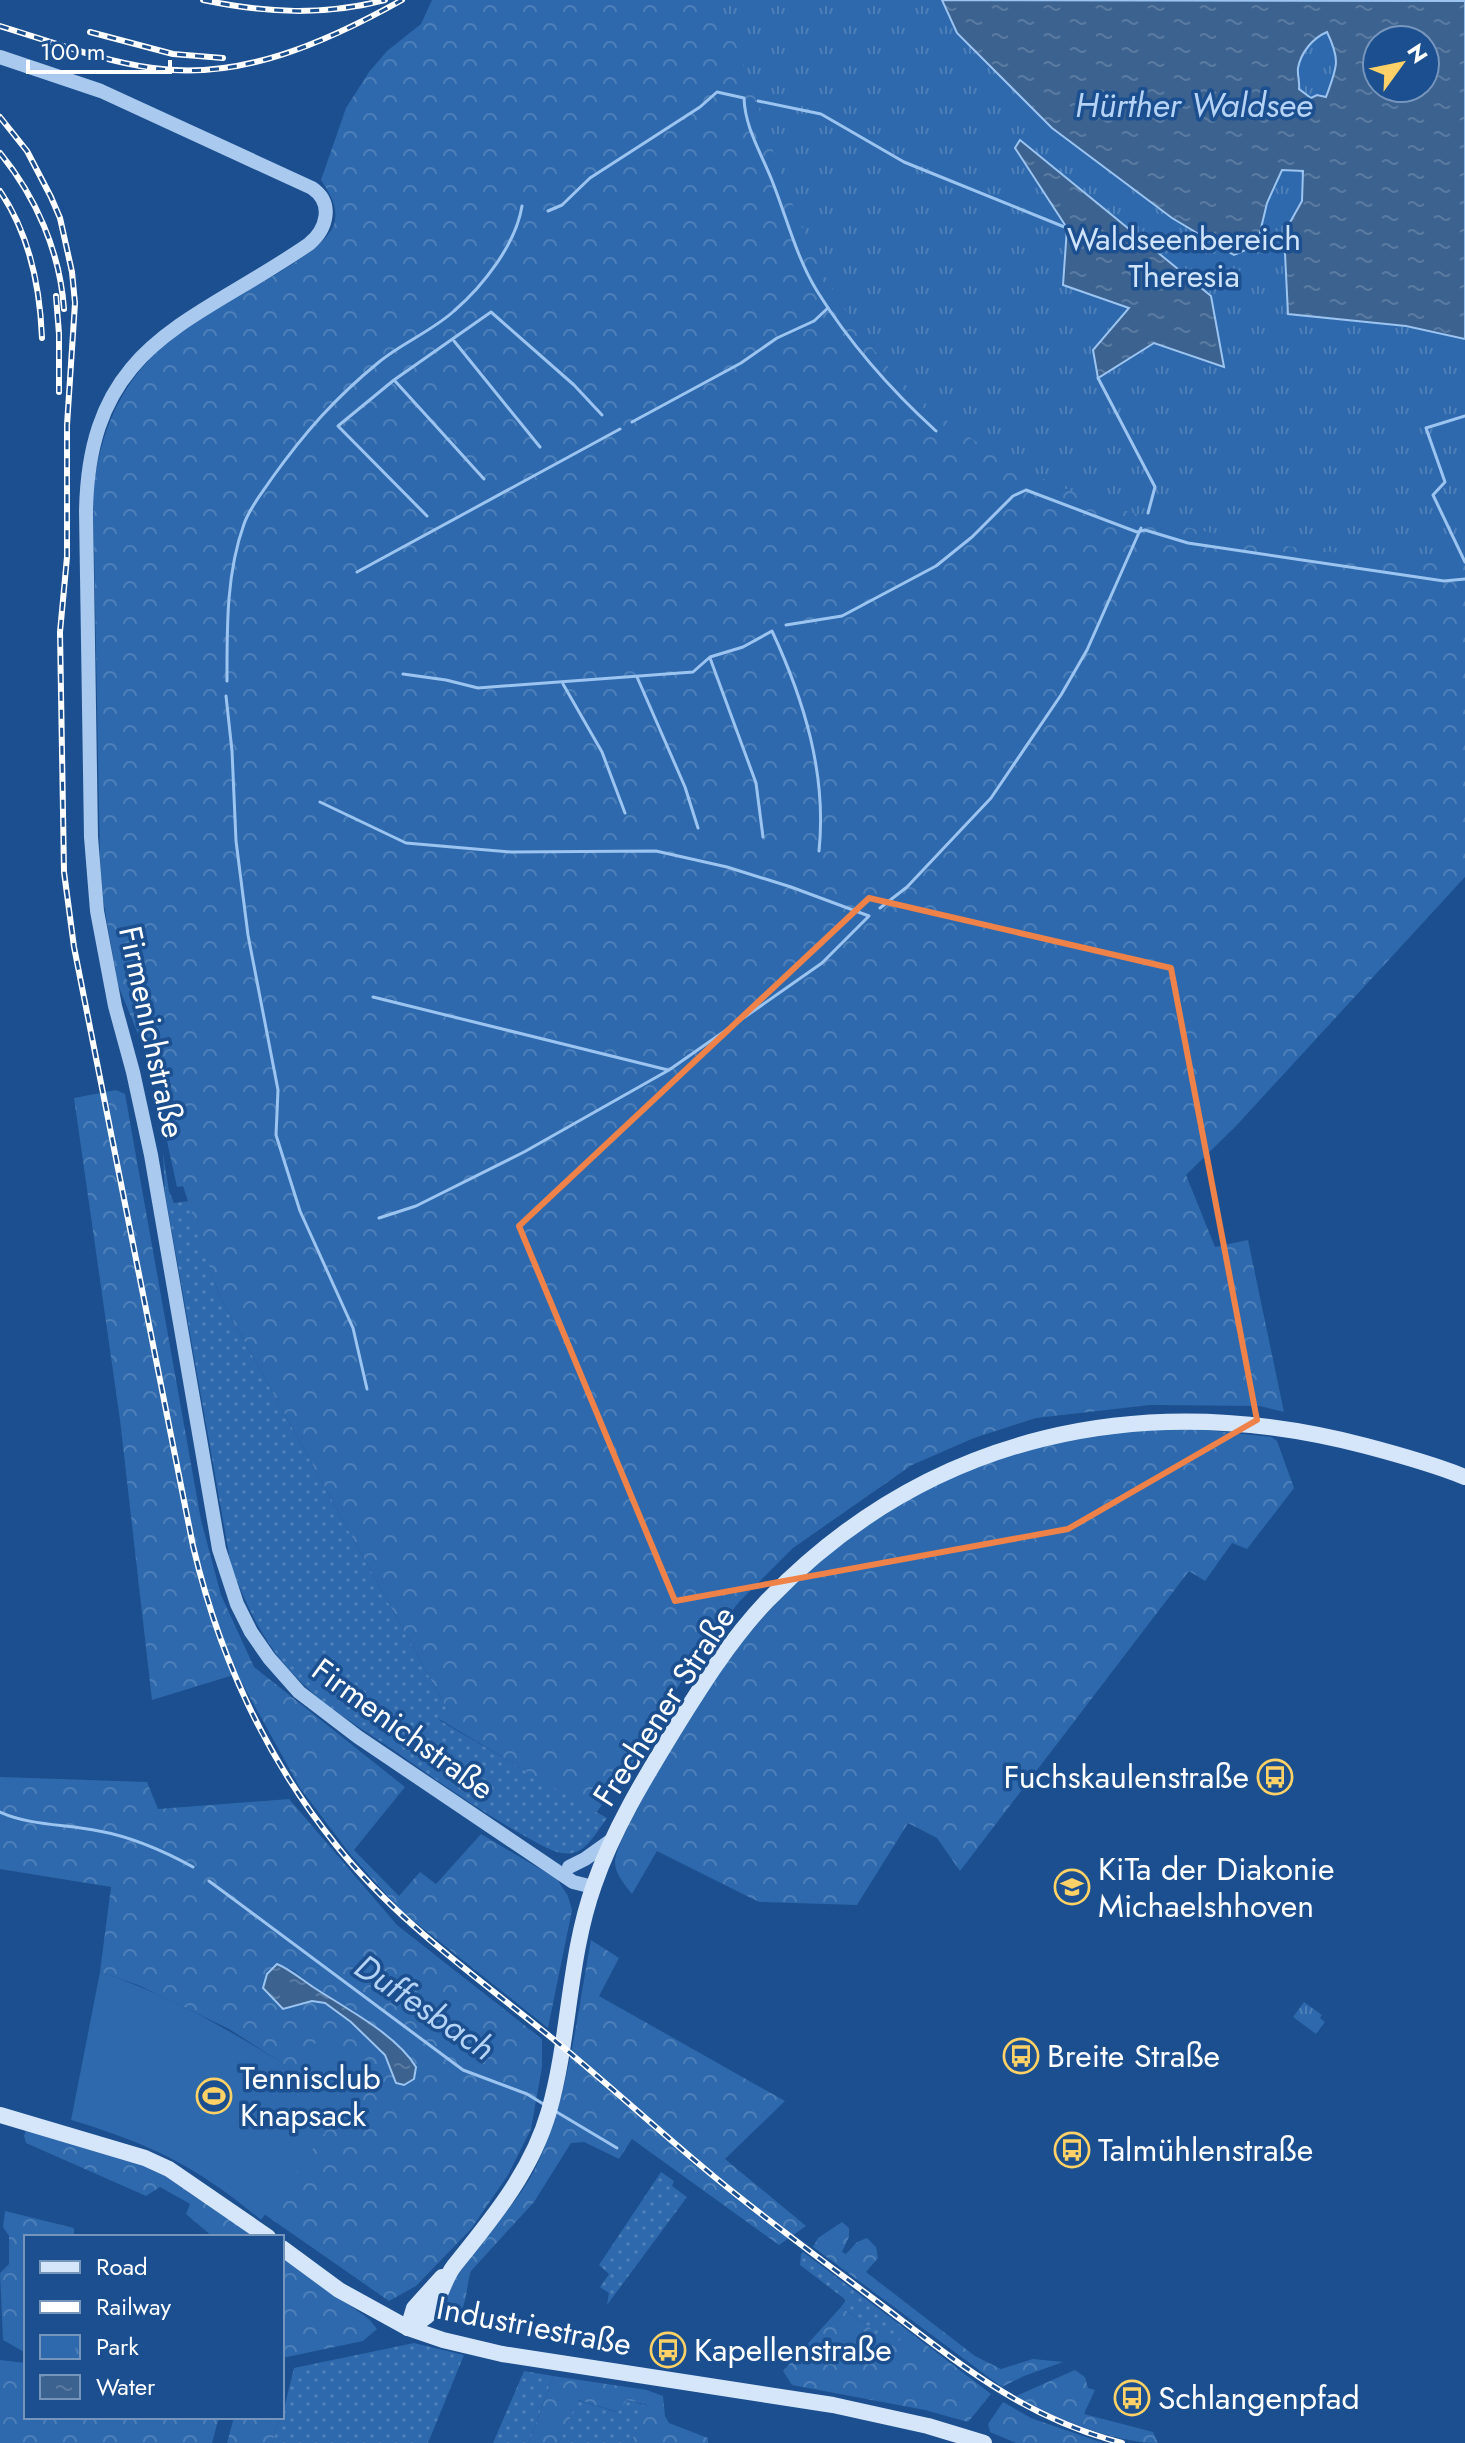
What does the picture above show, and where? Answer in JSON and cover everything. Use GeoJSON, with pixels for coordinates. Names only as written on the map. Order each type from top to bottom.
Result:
{"type":"FeatureCollection","features":[{"type":"Feature","properties":{"kind":"main road","name":"Frechener Straße"},"geometry":{"type":"LineString","coordinates":[[408,2328],[428,2315],[449,2273],[524,2172],[553,2097],[572,1973],[593,1887],[613,1839],[653,1764],[739,1634],[765,1603],[831,1542],[864,1518],[954,1469],[1014,1447],[1090,1428],[1132,1423],[1201,1421],[1300,1431],[1404,1456],[1465,1477]]}},
{"type":"Feature","properties":{"kind":"main road"},"geometry":{"type":"LineString","coordinates":[[0,2115],[145,2158],[169,2169],[265,2235]]}},
{"type":"Feature","properties":{"kind":"main road","name":"Industriestraße"},"geometry":{"type":"LineString","coordinates":[[284,2249],[339,2290],[408,2328],[443,2340],[502,2354],[833,2405],[928,2426],[984,2443]]}},
{"type":"Feature","properties":{"kind":"street","name":"Firmenichstraße"},"geometry":{"type":"LineString","coordinates":[[0,57],[101,91],[312,188],[323,200],[326,215],[323,227],[314,240],[186,318],[152,345],[121,382],[96,436],[88,474],[86,511],[91,837],[97,911],[112,995],[151,1155],[214,1527],[227,1579],[237,1604],[269,1658],[312,1704],[573,1882],[593,1887]]}},
{"type":"Feature","properties":{"kind":"street"},"geometry":{"type":"LineString","coordinates":[[569,1867],[613,1839]]}},
{"type":"Feature","properties":{"kind":"street","name":"Firmenichstraße"},"geometry":{"type":"LineString","coordinates":[[531,1854],[569,1867],[593,1887]]}},
{"type":"Feature","properties":{"kind":"highlighted area"},"geometry":{"type":"Polygon","coordinates":[[[869,898],[1171,968],[1257,1420],[1068,1529],[675,1601],[519,1226],[869,898]]]}},
{"type":"Feature","properties":{"kind":"green space"},"geometry":{"type":"Polygon","coordinates":[[[432,0],[942,0],[1465,339],[1465,877],[1236,1126],[1186,1175],[1215,1247],[1248,1240],[1284,1412],[1260,1406],[1150,1405],[1036,1418],[974,1438],[912,1465],[793,1548],[739,1602],[693,1661],[642,1750],[596,1813],[439,1719],[447,1709],[219,1295],[183,1186],[177,1187],[150,1063],[118,985],[103,899],[93,492],[99,455],[110,421],[126,389],[164,345],[208,314],[300,259],[328,235],[334,224],[335,212],[321,180],[346,108],[387,51],[421,24],[432,0]]]}},
{"type":"Feature","properties":{"kind":"green space","name":"Waldseenbereich Theresia"},"geometry":{"type":"Polygon","coordinates":[[[713,0],[1465,0],[1465,566],[1341,553],[1202,531],[1077,493],[1019,467],[965,434],[915,394],[871,346],[833,290],[803,229],[729,28],[713,0]]]}},
{"type":"Feature","properties":{"kind":"green space"},"geometry":{"type":"Polygon","coordinates":[[[116,1090],[125,1094],[201,1520],[221,1595],[254,1667],[405,1787],[354,1850],[399,1896],[420,1872],[436,1884],[481,1834],[557,1879],[568,1896],[572,1910],[548,2028],[400,1910],[350,1854],[300,1788],[237,1674],[152,1700],[120,1420],[74,1098],[116,1090]]]}},
{"type":"Feature","properties":{"kind":"green space"},"geometry":{"type":"Polygon","coordinates":[[[163,1154],[169,1191],[174,1203],[189,1201],[219,1295],[447,1709],[439,1720],[607,1818],[583,1848],[568,1854],[547,1848],[449,1788],[310,1690],[286,1666],[261,1630],[231,1565],[165,1193],[163,1154]]]}},
{"type":"Feature","properties":{"kind":"green space"},"geometry":{"type":"Polygon","coordinates":[[[1179,1427],[1271,1437],[1277,1441],[1294,1488],[1247,1549],[1232,1543],[1205,1581],[1189,1571],[960,1871],[937,1838],[908,1823],[857,1905],[759,1902],[657,1851],[632,1894],[617,1871],[616,1854],[656,1774],[688,1718],[724,1665],[765,1616],[809,1572],[857,1532],[910,1498],[967,1470],[1029,1448],[1066,1439],[1179,1427]]]}},
{"type":"Feature","properties":{"kind":"green space"},"geometry":{"type":"Polygon","coordinates":[[[0,1777],[147,1782],[158,1809],[289,1799],[397,1925],[542,2039],[542,2067],[531,2129],[508,2175],[471,2229],[416,2286],[389,2301],[264,2214],[370,2069],[296,2072],[229,2029],[138,1985],[100,1972],[111,1887],[0,1869],[0,1777]],[[277,1964],[267,1974],[283,2009],[312,2001],[324,2003],[351,2022],[385,2055],[396,2083],[414,2079],[354,2011],[312,1986],[294,1971],[277,1964]]]}},
{"type":"Feature","properties":{"kind":"green space"},"geometry":{"type":"Polygon","coordinates":[[[591,1940],[619,1958],[599,1996],[785,2101],[725,2159],[806,2226],[779,2245],[632,2139],[619,2159],[584,2142],[571,2143],[534,2202],[471,2271],[461,2311],[448,2316],[438,2312],[452,2283],[526,2185],[546,2145],[570,2058],[591,1940]]]}},
{"type":"Feature","properties":{"kind":"green space","name":"Tennisclub Knapsack"},"geometry":{"type":"Polygon","coordinates":[[[100,1972],[200,2016],[295,2071],[321,2036],[371,2069],[261,2220],[215,2185],[172,2159],[125,2138],[71,2120],[100,1972]]]}},
{"type":"Feature","properties":{"kind":"green space"},"geometry":{"type":"Polygon","coordinates":[[[1304,2002],[1322,2015],[1320,2018],[1325,2022],[1316,2034],[1293,2017],[1304,2002]]]}},
{"type":"Feature","properties":{"kind":"green space"},"geometry":{"type":"Polygon","coordinates":[[[26,2130],[140,2163],[183,2184],[253,2235],[211,2235],[186,2214],[190,2204],[160,2187],[146,2196],[26,2143],[26,2130]]]}},
{"type":"Feature","properties":{"kind":"green space"},"geometry":{"type":"Polygon","coordinates":[[[661,2172],[674,2181],[672,2186],[687,2197],[607,2305],[609,2293],[600,2287],[609,2274],[599,2265],[661,2172]]]}},
{"type":"Feature","properties":{"kind":"green space"},"geometry":{"type":"Polygon","coordinates":[[[5,2211],[74,2228],[74,2235],[24,2235],[24,2352],[3,2340],[0,2273],[9,2264],[9,2236],[3,2227],[5,2211]]]}},
{"type":"Feature","properties":{"kind":"green space"},"geometry":{"type":"Polygon","coordinates":[[[842,2222],[849,2228],[849,2237],[842,2252],[846,2254],[857,2242],[867,2238],[876,2247],[878,2258],[866,2272],[975,2356],[1001,2369],[1033,2359],[1063,2362],[1002,2387],[813,2247],[818,2238],[842,2222]]]}},
{"type":"Feature","properties":{"kind":"green space"},"geometry":{"type":"Polygon","coordinates":[[[803,2252],[907,2330],[896,2347],[841,2307],[846,2300],[800,2265],[803,2252]]]}},
{"type":"Feature","properties":{"kind":"green space"},"geometry":{"type":"Polygon","coordinates":[[[284,2257],[370,2320],[377,2329],[363,2341],[284,2358],[284,2257]]]}},
{"type":"Feature","properties":{"kind":"green space"},"geometry":{"type":"Polygon","coordinates":[[[841,2307],[895,2346],[907,2330],[991,2394],[968,2422],[925,2410],[792,2385],[783,2371],[841,2307]]]}},
{"type":"Feature","properties":{"kind":"green space"},"geometry":{"type":"Polygon","coordinates":[[[414,2343],[464,2355],[428,2443],[272,2443],[279,2419],[284,2419],[294,2368],[414,2343]]]}},
{"type":"Feature","properties":{"kind":"green space"},"geometry":{"type":"Polygon","coordinates":[[[0,2360],[24,2363],[24,2419],[218,2419],[212,2443],[0,2443],[0,2360]]]}},
{"type":"Feature","properties":{"kind":"green space"},"geometry":{"type":"Polygon","coordinates":[[[1075,2370],[1085,2377],[1088,2388],[1095,2390],[1084,2414],[1153,2432],[1158,2443],[1123,2439],[1085,2428],[1016,2396],[1075,2370]]]}},
{"type":"Feature","properties":{"kind":"green space"},"geometry":{"type":"Polygon","coordinates":[[[524,2371],[553,2376],[529,2443],[493,2443],[524,2371]]]}},
{"type":"Feature","properties":{"kind":"green space"},"geometry":{"type":"Polygon","coordinates":[[[553,2376],[647,2390],[663,2396],[669,2423],[708,2438],[708,2443],[631,2443],[647,2405],[627,2400],[618,2412],[578,2400],[559,2443],[529,2443],[553,2376]]]}},
{"type":"Feature","properties":{"kind":"green space"},"geometry":{"type":"Polygon","coordinates":[[[577,2400],[617,2412],[627,2400],[648,2406],[631,2443],[559,2443],[577,2400]]]}},
{"type":"Feature","properties":{"kind":"green space"},"geometry":{"type":"Polygon","coordinates":[[[1003,2402],[1031,2418],[1103,2443],[1016,2443],[990,2432],[988,2424],[1003,2402]]]}},
{"type":"Feature","properties":{"kind":"green space"},"geometry":{"type":"Polygon","coordinates":[[[233,2419],[279,2419],[272,2443],[227,2443],[233,2419]]]}},
{"type":"Feature","properties":{"kind":"water","name":"Hürther Waldsee"},"geometry":{"type":"Polygon","coordinates":[[[942,0],[1465,1],[1465,339],[1406,326],[1288,314],[1284,233],[1302,201],[1303,171],[1282,170],[1267,203],[1257,245],[1234,255],[1172,218],[1052,128],[957,33],[942,0]],[[1327,32],[1308,46],[1302,56],[1298,68],[1299,89],[1311,98],[1317,95],[1326,97],[1335,71],[1334,50],[1327,32]]]}},
{"type":"Feature","properties":{"kind":"water"},"geometry":{"type":"Polygon","coordinates":[[[1020,140],[1211,296],[1224,367],[1154,343],[1098,378],[1093,350],[1129,308],[1063,285],[1067,228],[1015,148],[1020,140]]]}},
{"type":"Feature","properties":{"kind":"water"},"geometry":{"type":"Polygon","coordinates":[[[277,1964],[369,2022],[396,2044],[416,2067],[414,2079],[404,2085],[396,2083],[385,2055],[351,2022],[325,2003],[312,2001],[283,2009],[263,1988],[267,1974],[277,1964]]]}},
{"type":"Feature","properties":{"kind":"waterway"},"geometry":{"type":"LineString","coordinates":[[548,211],[562,205],[590,178],[700,107],[717,92],[744,98],[754,139],[797,250],[817,291],[872,365],[936,431]]}},
{"type":"Feature","properties":{"kind":"waterway"},"geometry":{"type":"LineString","coordinates":[[758,101],[821,114],[904,162],[1067,228]]}},
{"type":"Feature","properties":{"kind":"waterway"},"geometry":{"type":"LineString","coordinates":[[227,681],[231,582],[238,543],[253,506],[296,446],[348,389],[388,355],[445,318],[476,289],[497,263],[513,235],[522,206]]}},
{"type":"Feature","properties":{"kind":"waterway"},"geometry":{"type":"LineString","coordinates":[[632,422],[741,363],[777,338],[814,321],[828,308]]}},
{"type":"Feature","properties":{"kind":"waterway"},"geometry":{"type":"LineString","coordinates":[[427,516],[338,426],[394,380],[491,312],[574,385],[602,415]]}},
{"type":"Feature","properties":{"kind":"waterway"},"geometry":{"type":"LineString","coordinates":[[454,341],[540,447]]}},
{"type":"Feature","properties":{"kind":"waterway"},"geometry":{"type":"LineString","coordinates":[[1098,378],[1155,487],[1148,513]]}},
{"type":"Feature","properties":{"kind":"waterway"},"geometry":{"type":"LineString","coordinates":[[395,381],[484,479]]}},
{"type":"Feature","properties":{"kind":"waterway"},"geometry":{"type":"LineString","coordinates":[[1465,416],[1426,428],[1445,482],[1433,495],[1465,562]]}},
{"type":"Feature","properties":{"kind":"waterway"},"geometry":{"type":"LineString","coordinates":[[357,572],[620,429]]}},
{"type":"Feature","properties":{"kind":"waterway"},"geometry":{"type":"LineString","coordinates":[[786,625],[842,616],[936,566],[972,537],[1013,496],[1026,490],[1137,532],[1145,530],[1188,543],[1444,581],[1465,579]]}},
{"type":"Feature","properties":{"kind":"waterway"},"geometry":{"type":"LineString","coordinates":[[880,908],[907,887],[991,798],[1061,695],[1087,650],[1141,528]]}},
{"type":"Feature","properties":{"kind":"waterway"},"geometry":{"type":"LineString","coordinates":[[403,674],[478,688],[693,672],[710,657],[743,647],[772,631],[803,711],[816,766],[821,822],[819,851]]}},
{"type":"Feature","properties":{"kind":"waterway"},"geometry":{"type":"LineString","coordinates":[[710,658],[756,783],[763,837]]}},
{"type":"Feature","properties":{"kind":"waterway"},"geometry":{"type":"LineString","coordinates":[[637,677],[685,787],[698,828]]}},
{"type":"Feature","properties":{"kind":"waterway"},"geometry":{"type":"LineString","coordinates":[[563,684],[602,752],[625,813]]}},
{"type":"Feature","properties":{"kind":"waterway"},"geometry":{"type":"LineString","coordinates":[[226,696],[236,841],[248,935],[278,1090],[276,1135],[300,1211],[353,1328],[367,1389]]}},
{"type":"Feature","properties":{"kind":"waterway"},"geometry":{"type":"LineString","coordinates":[[320,802],[406,843],[511,852],[656,851],[727,867],[869,916],[822,963],[669,1070],[524,1152],[416,1206],[379,1218]]}},
{"type":"Feature","properties":{"kind":"waterway"},"geometry":{"type":"LineString","coordinates":[[373,997],[668,1070]]}},
{"type":"Feature","properties":{"kind":"waterway"},"geometry":{"type":"LineString","coordinates":[[0,1812],[24,1820],[124,1837],[193,1867]]}},
{"type":"Feature","properties":{"kind":"waterway","name":"Duffesbach"},"geometry":{"type":"LineString","coordinates":[[209,1881],[463,2070],[527,2094],[545,2105]]}},
{"type":"Feature","properties":{"kind":"waterway","name":"Duffesbach"},"geometry":{"type":"LineString","coordinates":[[555,2111],[617,2148]]}},
{"type":"Feature","properties":{"kind":"railway"},"geometry":{"type":"LineString","coordinates":[[203,0],[249,8],[294,11],[339,9],[385,0]]}},
{"type":"Feature","properties":{"kind":"railway"},"geometry":{"type":"LineString","coordinates":[[0,26],[134,65],[186,71],[218,69],[282,55],[344,30],[402,0]]}},
{"type":"Feature","properties":{"kind":"railway"},"geometry":{"type":"LineString","coordinates":[[90,32],[173,54],[223,58]]}},
{"type":"Feature","properties":{"kind":"railway"},"geometry":{"type":"LineString","coordinates":[[0,117],[27,151],[60,218],[72,272],[75,303],[67,425],[67,557],[60,632],[64,872],[74,947],[193,1546],[216,1627],[248,1704],[287,1777],[336,1845],[389,1903],[447,1955],[570,2053],[736,2194],[959,2363],[1051,2418],[1122,2443]]}},
{"type":"Feature","properties":{"kind":"railway"},"geometry":{"type":"LineString","coordinates":[[0,153],[25,188],[44,226],[57,267],[64,309]]}},
{"type":"Feature","properties":{"kind":"railway"},"geometry":{"type":"LineString","coordinates":[[0,191],[19,225],[32,262],[42,338]]}},
{"type":"Feature","properties":{"kind":"railway"},"geometry":{"type":"LineString","coordinates":[[56,296],[59,392]]}},
{"type":"Feature","properties":{"kind":"place","name":"Fuchskaulenstraße"},"geometry":{"type":"Point","coordinates":[1275,1777]}},
{"type":"Feature","properties":{"kind":"place","name":"KiTa der Diakonie Michaelshhoven"},"geometry":{"type":"Point","coordinates":[1072,1887]}},
{"type":"Feature","properties":{"kind":"place","name":"Breite Straße"},"geometry":{"type":"Point","coordinates":[1021,2056]}},
{"type":"Feature","properties":{"kind":"place","name":"Tennisclub Knapsack"},"geometry":{"type":"Point","coordinates":[214,2096]}},
{"type":"Feature","properties":{"kind":"place","name":"Talmühlenstraße"},"geometry":{"type":"Point","coordinates":[1072,2150]}},
{"type":"Feature","properties":{"kind":"place","name":"Kapellenstraße"},"geometry":{"type":"Point","coordinates":[668,2350]}},
{"type":"Feature","properties":{"kind":"place","name":"Schlangenpfad"},"geometry":{"type":"Point","coordinates":[1132,2398]}}]}
